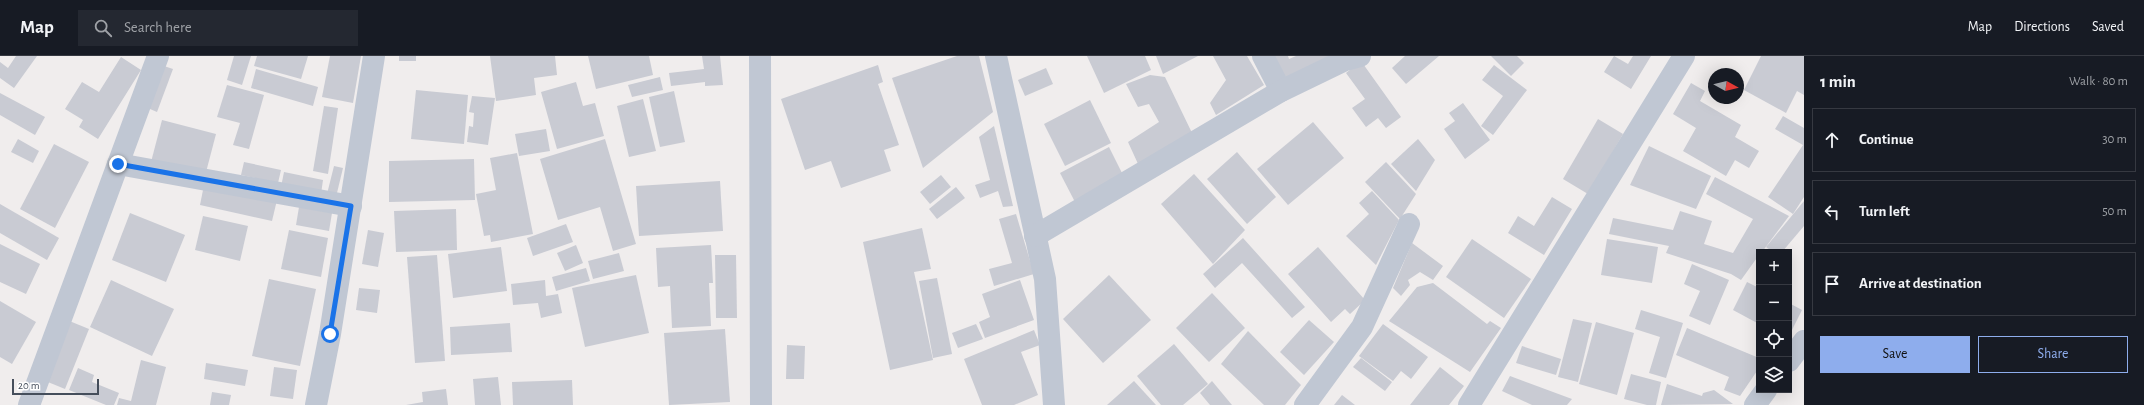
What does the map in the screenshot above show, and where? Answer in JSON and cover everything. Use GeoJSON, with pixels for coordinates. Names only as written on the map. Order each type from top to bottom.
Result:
{"type":"FeatureCollection","features":[{"type":"Feature","properties":{"kind":"street"},"geometry":{"type":"LineString","coordinates":[[29,405],[158,56]]}},
{"type":"Feature","properties":{"kind":"street"},"geometry":{"type":"LineString","coordinates":[[316,405],[330,334],[374,56]]}},
{"type":"Feature","properties":{"kind":"street"},"geometry":{"type":"LineString","coordinates":[[760,56],[761,405]]}},
{"type":"Feature","properties":{"kind":"street"},"geometry":{"type":"LineString","coordinates":[[996,56],[1045,279],[1054,405]]}},
{"type":"Feature","properties":{"kind":"street"},"geometry":{"type":"LineString","coordinates":[[1263,56],[1281,91]]}},
{"type":"Feature","properties":{"kind":"street"},"geometry":{"type":"LineString","coordinates":[[1035,236],[1281,91],[1345,60],[1360,56]]}},
{"type":"Feature","properties":{"kind":"street"},"geometry":{"type":"LineString","coordinates":[[1469,405],[1684,56]]}},
{"type":"Feature","properties":{"kind":"street"},"geometry":{"type":"LineString","coordinates":[[118,164],[351,206]]}},
{"type":"Feature","properties":{"kind":"street"},"geometry":{"type":"LineString","coordinates":[[1305,405],[1362,327],[1409,224]]}},
{"type":"Feature","properties":{"kind":"street"},"geometry":{"type":"LineString","coordinates":[[1792,357],[1804,342]]}},
{"type":"Feature","properties":{"kind":"street"},"geometry":{"type":"LineString","coordinates":[[1755,405],[1764,393]]}},
{"type":"Feature","properties":{"kind":"building"},"geometry":{"type":"Polygon","coordinates":[[[16,56],[37,56],[14,88],[0,78],[0,62],[8,68],[16,56]]]}},
{"type":"Feature","properties":{"kind":"building"},"geometry":{"type":"Polygon","coordinates":[[[234,56],[251,56],[242,85],[227,80],[234,56]]]}},
{"type":"Feature","properties":{"kind":"building"},"geometry":{"type":"Polygon","coordinates":[[[257,56],[308,56],[301,79],[254,66],[257,56]]]}},
{"type":"Feature","properties":{"kind":"building"},"geometry":{"type":"Polygon","coordinates":[[[330,56],[361,56],[353,103],[322,97],[330,56]]]}},
{"type":"Feature","properties":{"kind":"building"},"geometry":{"type":"Polygon","coordinates":[[[399,56],[416,56],[416,61],[399,61],[399,56]]]}},
{"type":"Feature","properties":{"kind":"building"},"geometry":{"type":"Polygon","coordinates":[[[490,56],[555,56],[557,75],[534,78],[536,95],[496,101],[490,56]]]}},
{"type":"Feature","properties":{"kind":"building"},"geometry":{"type":"Polygon","coordinates":[[[588,56],[649,56],[653,75],[596,89],[588,56]]]}},
{"type":"Feature","properties":{"kind":"building"},"geometry":{"type":"Polygon","coordinates":[[[702,56],[720,56],[723,85],[705,86],[705,82],[671,86],[669,73],[704,69],[702,56]]]}},
{"type":"Feature","properties":{"kind":"building"},"geometry":{"type":"Polygon","coordinates":[[[957,56],[979,56],[993,112],[923,168],[892,78],[957,56]]]}},
{"type":"Feature","properties":{"kind":"building"},"geometry":{"type":"Polygon","coordinates":[[[1087,56],[1145,56],[1151,70],[1104,93],[1087,56]]]}},
{"type":"Feature","properties":{"kind":"building"},"geometry":{"type":"Polygon","coordinates":[[[1156,56],[1198,56],[1163,74],[1156,56]]]}},
{"type":"Feature","properties":{"kind":"building"},"geometry":{"type":"Polygon","coordinates":[[[1213,56],[1247,56],[1264,85],[1216,115],[1210,103],[1226,80],[1213,56]]]}},
{"type":"Feature","properties":{"kind":"building"},"geometry":{"type":"Polygon","coordinates":[[[1270,56],[1288,56],[1289,59],[1296,56],[1336,56],[1288,80],[1270,56]]]}},
{"type":"Feature","properties":{"kind":"building"},"geometry":{"type":"Polygon","coordinates":[[[1405,56],[1439,56],[1406,84],[1392,68],[1405,56]]]}},
{"type":"Feature","properties":{"kind":"building"},"geometry":{"type":"Polygon","coordinates":[[[1491,56],[1517,56],[1524,63],[1511,76],[1491,56]]]}},
{"type":"Feature","properties":{"kind":"building"},"geometry":{"type":"Polygon","coordinates":[[[1614,56],[1628,64],[1633,56],[1651,56],[1631,89],[1604,72],[1614,56]]]}},
{"type":"Feature","properties":{"kind":"building"},"geometry":{"type":"Polygon","coordinates":[[[1761,56],[1804,56],[1804,95],[1797,91],[1786,113],[1744,90],[1761,56]]]}},
{"type":"Feature","properties":{"kind":"building"},"geometry":{"type":"Polygon","coordinates":[[[121,57],[141,70],[98,139],[79,127],[83,120],[65,109],[82,82],[99,92],[121,57]]]}},
{"type":"Feature","properties":{"kind":"building"},"geometry":{"type":"Polygon","coordinates":[[[1361,61],[1401,117],[1386,128],[1378,118],[1366,127],[1352,108],[1365,99],[1346,73],[1361,61]]]}},
{"type":"Feature","properties":{"kind":"building"},"geometry":{"type":"Polygon","coordinates":[[[158,64],[173,69],[157,112],[143,106],[158,64]]]}},
{"type":"Feature","properties":{"kind":"building"},"geometry":{"type":"Polygon","coordinates":[[[878,65],[883,82],[878,84],[899,145],[884,150],[891,171],[841,188],[831,161],[805,170],[781,99],[878,65]]]}},
{"type":"Feature","properties":{"kind":"building"},"geometry":{"type":"Polygon","coordinates":[[[1494,65],[1527,90],[1493,135],[1481,126],[1503,96],[1482,80],[1494,65]]]}},
{"type":"Feature","properties":{"kind":"building"},"geometry":{"type":"Polygon","coordinates":[[[1046,68],[1053,84],[1025,96],[1018,80],[1046,68]]]}},
{"type":"Feature","properties":{"kind":"building"},"geometry":{"type":"Polygon","coordinates":[[[256,69],[318,87],[313,106],[251,88],[256,69]]]}},
{"type":"Feature","properties":{"kind":"building"},"geometry":{"type":"Polygon","coordinates":[[[1150,75],[1165,77],[1193,135],[1139,166],[1128,142],[1159,122],[1149,104],[1138,107],[1126,84],[1150,75]]]}},
{"type":"Feature","properties":{"kind":"building"},"geometry":{"type":"Polygon","coordinates":[[[660,77],[663,90],[632,97],[628,85],[660,77]]]}},
{"type":"Feature","properties":{"kind":"building"},"geometry":{"type":"Polygon","coordinates":[[[576,82],[583,106],[595,103],[604,136],[557,149],[541,92],[576,82]]]}},
{"type":"Feature","properties":{"kind":"building"},"geometry":{"type":"Polygon","coordinates":[[[1691,83],[1705,91],[1700,101],[1741,125],[1735,137],[1759,151],[1749,168],[1735,160],[1726,176],[1683,151],[1696,128],[1673,114],[1691,83]]]}},
{"type":"Feature","properties":{"kind":"building"},"geometry":{"type":"Polygon","coordinates":[[[227,85],[264,95],[249,149],[233,145],[240,123],[217,117],[227,85]]]}},
{"type":"Feature","properties":{"kind":"building"},"geometry":{"type":"Polygon","coordinates":[[[416,90],[468,95],[464,144],[411,139],[416,90]]]}},
{"type":"Feature","properties":{"kind":"building"},"geometry":{"type":"Polygon","coordinates":[[[674,91],[685,142],[660,147],[649,97],[674,91]]]}},
{"type":"Feature","properties":{"kind":"building"},"geometry":{"type":"Polygon","coordinates":[[[0,93],[45,117],[35,135],[0,115],[0,93]]]}},
{"type":"Feature","properties":{"kind":"building"},"geometry":{"type":"Polygon","coordinates":[[[472,96],[495,98],[488,145],[467,142],[469,126],[473,127],[474,113],[469,112],[472,96]]]}},
{"type":"Feature","properties":{"kind":"building"},"geometry":{"type":"Polygon","coordinates":[[[643,99],[656,151],[629,157],[617,106],[643,99]]]}},
{"type":"Feature","properties":{"kind":"building"},"geometry":{"type":"Polygon","coordinates":[[[1090,100],[1111,143],[1065,166],[1044,124],[1090,100]]]}},
{"type":"Feature","properties":{"kind":"building"},"geometry":{"type":"Polygon","coordinates":[[[1463,103],[1490,140],[1465,159],[1444,129],[1455,121],[1449,113],[1463,103]]]}},
{"type":"Feature","properties":{"kind":"building"},"geometry":{"type":"Polygon","coordinates":[[[324,106],[338,108],[328,174],[313,171],[324,106]]]}},
{"type":"Feature","properties":{"kind":"building"},"geometry":{"type":"Polygon","coordinates":[[[1783,116],[1804,128],[1804,197],[1793,214],[1768,197],[1803,145],[1775,129],[1783,116]]]}},
{"type":"Feature","properties":{"kind":"building"},"geometry":{"type":"Polygon","coordinates":[[[1598,119],[1623,134],[1588,194],[1563,179],[1598,119]]]}},
{"type":"Feature","properties":{"kind":"building"},"geometry":{"type":"Polygon","coordinates":[[[162,120],[216,134],[205,176],[151,162],[162,120]]]}},
{"type":"Feature","properties":{"kind":"building"},"geometry":{"type":"Polygon","coordinates":[[[1313,122],[1344,158],[1288,205],[1257,169],[1313,122]]]}},
{"type":"Feature","properties":{"kind":"building"},"geometry":{"type":"Polygon","coordinates":[[[994,126],[1013,206],[1003,207],[998,191],[980,198],[975,185],[990,180],[979,137],[994,126]]]}},
{"type":"Feature","properties":{"kind":"building"},"geometry":{"type":"Polygon","coordinates":[[[546,129],[550,151],[519,156],[515,134],[546,129]]]}},
{"type":"Feature","properties":{"kind":"building"},"geometry":{"type":"Polygon","coordinates":[[[18,139],[39,151],[33,163],[11,152],[18,139]]]}},
{"type":"Feature","properties":{"kind":"building"},"geometry":{"type":"Polygon","coordinates":[[[605,139],[636,244],[613,251],[600,207],[558,220],[540,159],[605,139]]]}},
{"type":"Feature","properties":{"kind":"building"},"geometry":{"type":"Polygon","coordinates":[[[1418,139],[1435,160],[1416,191],[1391,164],[1418,139]]]}},
{"type":"Feature","properties":{"kind":"building"},"geometry":{"type":"Polygon","coordinates":[[[54,144],[89,162],[55,228],[20,209],[54,144]]]}},
{"type":"Feature","properties":{"kind":"building"},"geometry":{"type":"Polygon","coordinates":[[[1649,146],[1711,176],[1696,209],[1630,185],[1649,146]]]}},
{"type":"Feature","properties":{"kind":"building"},"geometry":{"type":"Polygon","coordinates":[[[1109,147],[1124,177],[1075,202],[1060,173],[1109,147]]]}},
{"type":"Feature","properties":{"kind":"building"},"geometry":{"type":"Polygon","coordinates":[[[1237,152],[1276,197],[1247,224],[1207,179],[1237,152]]]}},
{"type":"Feature","properties":{"kind":"building"},"geometry":{"type":"Polygon","coordinates":[[[517,153],[533,234],[491,242],[490,235],[484,236],[476,194],[496,190],[490,158],[517,153]]]}},
{"type":"Feature","properties":{"kind":"building"},"geometry":{"type":"Polygon","coordinates":[[[474,159],[475,200],[389,202],[389,161],[474,159]]]}},
{"type":"Feature","properties":{"kind":"building"},"geometry":{"type":"Polygon","coordinates":[[[244,162],[281,170],[278,183],[241,175],[244,162]]]}},
{"type":"Feature","properties":{"kind":"building"},"geometry":{"type":"Polygon","coordinates":[[[1386,162],[1416,194],[1400,219],[1365,182],[1386,162]]]}},
{"type":"Feature","properties":{"kind":"building"},"geometry":{"type":"Polygon","coordinates":[[[334,166],[343,168],[336,197],[327,194],[334,166]]]}},
{"type":"Feature","properties":{"kind":"building"},"geometry":{"type":"Polygon","coordinates":[[[284,172],[323,180],[321,194],[281,187],[284,172]]]}},
{"type":"Feature","properties":{"kind":"building"},"geometry":{"type":"Polygon","coordinates":[[[1194,174],[1245,230],[1213,264],[1161,204],[1194,174]]]}},
{"type":"Feature","properties":{"kind":"building"},"geometry":{"type":"Polygon","coordinates":[[[941,175],[951,187],[930,204],[920,192],[941,175]]]}},
{"type":"Feature","properties":{"kind":"building"},"geometry":{"type":"Polygon","coordinates":[[[1715,177],[1789,216],[1764,249],[1756,249],[1756,259],[1741,280],[1731,274],[1666,253],[1669,246],[1609,234],[1613,218],[1673,230],[1680,211],[1712,221],[1704,244],[1733,253],[1753,219],[1706,194],[1715,177]]]}},
{"type":"Feature","properties":{"kind":"building"},"geometry":{"type":"Polygon","coordinates":[[[720,181],[723,231],[639,236],[636,186],[720,181]]]}},
{"type":"Feature","properties":{"kind":"building"},"geometry":{"type":"Polygon","coordinates":[[[204,185],[277,200],[272,221],[200,205],[204,185]]]}},
{"type":"Feature","properties":{"kind":"building"},"geometry":{"type":"Polygon","coordinates":[[[956,187],[965,198],[937,219],[929,209],[956,187]]]}},
{"type":"Feature","properties":{"kind":"building"},"geometry":{"type":"Polygon","coordinates":[[[1372,191],[1399,220],[1376,265],[1346,236],[1369,214],[1359,203],[1372,191]]]}},
{"type":"Feature","properties":{"kind":"building"},"geometry":{"type":"Polygon","coordinates":[[[1552,197],[1572,209],[1544,255],[1508,233],[1518,216],[1534,226],[1552,197]]]}},
{"type":"Feature","properties":{"kind":"building"},"geometry":{"type":"Polygon","coordinates":[[[1804,201],[1804,226],[1785,249],[1769,249],[1766,247],[1804,201]]]}},
{"type":"Feature","properties":{"kind":"building"},"geometry":{"type":"Polygon","coordinates":[[[0,204],[59,238],[47,260],[0,233],[0,204]]]}},
{"type":"Feature","properties":{"kind":"building"},"geometry":{"type":"Polygon","coordinates":[[[299,207],[332,213],[329,231],[296,225],[299,207]]]}},
{"type":"Feature","properties":{"kind":"building"},"geometry":{"type":"Polygon","coordinates":[[[456,209],[457,250],[396,252],[394,211],[456,209]]]}},
{"type":"Feature","properties":{"kind":"building"},"geometry":{"type":"Polygon","coordinates":[[[130,213],[185,235],[166,282],[112,260],[130,213]]]}},
{"type":"Feature","properties":{"kind":"building"},"geometry":{"type":"Polygon","coordinates":[[[1016,214],[1034,274],[994,286],[989,269],[1012,263],[999,219],[1016,214]]]}},
{"type":"Feature","properties":{"kind":"building"},"geometry":{"type":"Polygon","coordinates":[[[203,216],[248,226],[240,261],[195,250],[203,216]]]}},
{"type":"Feature","properties":{"kind":"building"},"geometry":{"type":"Polygon","coordinates":[[[566,224],[573,242],[533,256],[527,238],[566,224]]]}},
{"type":"Feature","properties":{"kind":"building"},"geometry":{"type":"Polygon","coordinates":[[[922,228],[931,269],[914,272],[933,360],[890,370],[863,242],[922,228]]]}},
{"type":"Feature","properties":{"kind":"building"},"geometry":{"type":"Polygon","coordinates":[[[289,230],[328,238],[321,277],[281,269],[289,230]]]}},
{"type":"Feature","properties":{"kind":"building"},"geometry":{"type":"Polygon","coordinates":[[[368,230],[384,233],[378,267],[362,264],[368,230]]]}},
{"type":"Feature","properties":{"kind":"building"},"geometry":{"type":"Polygon","coordinates":[[[1243,238],[1305,307],[1292,318],[1242,263],[1215,288],[1203,274],[1243,238]]]}},
{"type":"Feature","properties":{"kind":"building"},"geometry":{"type":"Polygon","coordinates":[[[1472,239],[1531,279],[1504,318],[1446,277],[1472,239]]]}},
{"type":"Feature","properties":{"kind":"building"},"geometry":{"type":"Polygon","coordinates":[[[1607,239],[1658,247],[1652,283],[1601,275],[1607,239]]]}},
{"type":"Feature","properties":{"kind":"building"},"geometry":{"type":"Polygon","coordinates":[[[1412,243],[1443,266],[1433,280],[1420,272],[1408,280],[1410,285],[1401,296],[1393,288],[1412,243]]]}},
{"type":"Feature","properties":{"kind":"building"},"geometry":{"type":"Polygon","coordinates":[[[0,244],[40,264],[26,294],[0,282],[0,244]]]}},
{"type":"Feature","properties":{"kind":"building"},"geometry":{"type":"Polygon","coordinates":[[[576,245],[583,263],[565,271],[557,253],[576,245]]]}},
{"type":"Feature","properties":{"kind":"building"},"geometry":{"type":"Polygon","coordinates":[[[711,245],[713,283],[709,283],[711,326],[672,328],[670,286],[658,287],[656,248],[711,245]]]}},
{"type":"Feature","properties":{"kind":"building"},"geometry":{"type":"Polygon","coordinates":[[[501,247],[507,291],[453,298],[448,254],[501,247]]]}},
{"type":"Feature","properties":{"kind":"building"},"geometry":{"type":"Polygon","coordinates":[[[1318,247],[1365,300],[1350,314],[1345,309],[1331,322],[1288,274],[1318,247]]]}},
{"type":"Feature","properties":{"kind":"building"},"geometry":{"type":"Polygon","coordinates":[[[619,253],[624,271],[593,279],[588,261],[619,253]]]}},
{"type":"Feature","properties":{"kind":"building"},"geometry":{"type":"Polygon","coordinates":[[[437,255],[445,361],[415,363],[407,257],[437,255]]]}},
{"type":"Feature","properties":{"kind":"building"},"geometry":{"type":"Polygon","coordinates":[[[715,255],[736,255],[737,318],[716,318],[715,255]]]}},
{"type":"Feature","properties":{"kind":"building"},"geometry":{"type":"Polygon","coordinates":[[[1692,264],[1729,280],[1710,325],[1689,316],[1700,291],[1684,284],[1692,264]]]}},
{"type":"Feature","properties":{"kind":"building"},"geometry":{"type":"Polygon","coordinates":[[[586,268],[590,281],[556,291],[552,277],[586,268]]]}},
{"type":"Feature","properties":{"kind":"building"},"geometry":{"type":"Polygon","coordinates":[[[636,275],[649,333],[585,347],[572,288],[636,275]]]}},
{"type":"Feature","properties":{"kind":"building"},"geometry":{"type":"Polygon","coordinates":[[[1109,275],[1151,320],[1103,363],[1063,319],[1109,275]]]}},
{"type":"Feature","properties":{"kind":"building"},"geometry":{"type":"Polygon","coordinates":[[[937,278],[952,354],[933,358],[919,281],[937,278]]]}},
{"type":"Feature","properties":{"kind":"building"},"geometry":{"type":"Polygon","coordinates":[[[269,279],[316,289],[300,366],[252,356],[269,279]]]}},
{"type":"Feature","properties":{"kind":"building"},"geometry":{"type":"Polygon","coordinates":[[[111,280],[174,309],[152,356],[90,327],[111,280]]]}},
{"type":"Feature","properties":{"kind":"building"},"geometry":{"type":"Polygon","coordinates":[[[545,280],[546,296],[558,294],[562,313],[541,318],[538,303],[513,305],[511,284],[545,280]]]}},
{"type":"Feature","properties":{"kind":"building"},"geometry":{"type":"Polygon","coordinates":[[[1020,280],[1034,320],[985,338],[979,322],[990,317],[982,294],[1020,280]]]}},
{"type":"Feature","properties":{"kind":"building"},"geometry":{"type":"Polygon","coordinates":[[[1747,282],[1756,286],[1756,322],[1733,310],[1747,282]]]}},
{"type":"Feature","properties":{"kind":"building"},"geometry":{"type":"Polygon","coordinates":[[[1433,283],[1487,324],[1490,321],[1501,328],[1470,372],[1389,321],[1417,287],[1433,283]]]}},
{"type":"Feature","properties":{"kind":"building"},"geometry":{"type":"Polygon","coordinates":[[[359,288],[380,290],[377,313],[356,310],[359,288]]]}},
{"type":"Feature","properties":{"kind":"building"},"geometry":{"type":"Polygon","coordinates":[[[1212,293],[1245,328],[1209,362],[1176,328],[1212,293]]]}},
{"type":"Feature","properties":{"kind":"building"},"geometry":{"type":"Polygon","coordinates":[[[0,301],[36,322],[12,364],[0,357],[0,301]]]}},
{"type":"Feature","properties":{"kind":"building"},"geometry":{"type":"Polygon","coordinates":[[[1792,305],[1802,310],[1792,330],[1792,305]]]}},
{"type":"Feature","properties":{"kind":"building"},"geometry":{"type":"Polygon","coordinates":[[[1641,310],[1683,323],[1666,378],[1649,373],[1660,337],[1635,329],[1641,310]]]}},
{"type":"Feature","properties":{"kind":"building"},"geometry":{"type":"Polygon","coordinates":[[[1573,319],[1592,323],[1578,382],[1558,377],[1573,319]]]}},
{"type":"Feature","properties":{"kind":"building"},"geometry":{"type":"Polygon","coordinates":[[[67,320],[89,329],[65,389],[43,380],[67,320]]]}},
{"type":"Feature","properties":{"kind":"building"},"geometry":{"type":"Polygon","coordinates":[[[1309,320],[1334,342],[1304,375],[1280,352],[1309,320]]]}},
{"type":"Feature","properties":{"kind":"building"},"geometry":{"type":"Polygon","coordinates":[[[1596,322],[1634,333],[1617,395],[1579,384],[1596,322]]]}},
{"type":"Feature","properties":{"kind":"building"},"geometry":{"type":"Polygon","coordinates":[[[510,323],[512,352],[451,355],[450,327],[510,323]]]}},
{"type":"Feature","properties":{"kind":"building"},"geometry":{"type":"Polygon","coordinates":[[[976,324],[983,339],[958,348],[952,333],[976,324]]]}},
{"type":"Feature","properties":{"kind":"building"},"geometry":{"type":"Polygon","coordinates":[[[1383,324],[1428,357],[1411,379],[1401,371],[1393,381],[1359,356],[1383,324]]]}},
{"type":"Feature","properties":{"kind":"building"},"geometry":{"type":"Polygon","coordinates":[[[1687,328],[1756,357],[1756,372],[1740,396],[1724,390],[1729,377],[1676,355],[1687,328]]]}},
{"type":"Feature","properties":{"kind":"building"},"geometry":{"type":"Polygon","coordinates":[[[725,329],[730,402],[669,405],[664,333],[725,329]]]}},
{"type":"Feature","properties":{"kind":"building"},"geometry":{"type":"Polygon","coordinates":[[[1034,330],[1040,345],[1021,352],[1038,395],[1014,405],[982,405],[964,359],[1034,330]]]}},
{"type":"Feature","properties":{"kind":"building"},"geometry":{"type":"Polygon","coordinates":[[[1248,331],[1301,385],[1285,405],[1264,405],[1221,364],[1248,331]]]}},
{"type":"Feature","properties":{"kind":"building"},"geometry":{"type":"Polygon","coordinates":[[[1174,344],[1208,384],[1183,405],[1161,405],[1137,376],[1174,344]]]}},
{"type":"Feature","properties":{"kind":"building"},"geometry":{"type":"Polygon","coordinates":[[[787,345],[805,346],[804,379],[786,379],[787,345]]]}},
{"type":"Feature","properties":{"kind":"building"},"geometry":{"type":"Polygon","coordinates":[[[1522,346],[1561,359],[1556,375],[1516,363],[1522,346]]]}},
{"type":"Feature","properties":{"kind":"building"},"geometry":{"type":"Polygon","coordinates":[[[1361,358],[1392,382],[1385,391],[1353,367],[1361,358]]]}},
{"type":"Feature","properties":{"kind":"building"},"geometry":{"type":"Polygon","coordinates":[[[141,360],[166,367],[156,405],[117,405],[119,398],[131,401],[141,360]]]}},
{"type":"Feature","properties":{"kind":"building"},"geometry":{"type":"Polygon","coordinates":[[[206,363],[248,370],[245,386],[204,379],[206,363]]]}},
{"type":"Feature","properties":{"kind":"building"},"geometry":{"type":"Polygon","coordinates":[[[274,367],[297,370],[293,399],[270,396],[274,367]]]}},
{"type":"Feature","properties":{"kind":"building"},"geometry":{"type":"Polygon","coordinates":[[[1440,367],[1464,386],[1449,405],[1410,405],[1440,367]]]}},
{"type":"Feature","properties":{"kind":"building"},"geometry":{"type":"Polygon","coordinates":[[[78,368],[94,375],[92,382],[119,393],[114,405],[106,405],[69,390],[78,368]]]}},
{"type":"Feature","properties":{"kind":"building"},"geometry":{"type":"Polygon","coordinates":[[[1631,374],[1661,382],[1656,405],[1647,405],[1624,399],[1631,374]]]}},
{"type":"Feature","properties":{"kind":"building"},"geometry":{"type":"Polygon","coordinates":[[[1510,376],[1572,399],[1567,405],[1532,405],[1502,391],[1510,376]]]}},
{"type":"Feature","properties":{"kind":"building"},"geometry":{"type":"Polygon","coordinates":[[[498,377],[501,405],[475,405],[473,379],[498,377]]]}},
{"type":"Feature","properties":{"kind":"building"},"geometry":{"type":"Polygon","coordinates":[[[572,380],[573,405],[513,405],[512,382],[572,380]]]}},
{"type":"Feature","properties":{"kind":"building"},"geometry":{"type":"Polygon","coordinates":[[[1134,381],[1156,405],[1107,405],[1134,381]]]}},
{"type":"Feature","properties":{"kind":"building"},"geometry":{"type":"Polygon","coordinates":[[[1212,381],[1232,405],[1210,405],[1200,393],[1212,381]]]}},
{"type":"Feature","properties":{"kind":"building"},"geometry":{"type":"Polygon","coordinates":[[[1667,384],[1702,396],[1703,393],[1714,390],[1733,404],[1661,405],[1667,384]]]}},
{"type":"Feature","properties":{"kind":"building"},"geometry":{"type":"Polygon","coordinates":[[[446,389],[448,405],[406,405],[423,402],[422,392],[446,389]]]}},
{"type":"Feature","properties":{"kind":"building"},"geometry":{"type":"Polygon","coordinates":[[[212,392],[231,395],[229,405],[210,405],[212,392]]]}},
{"type":"Feature","properties":{"kind":"building"},"geometry":{"type":"Polygon","coordinates":[[[1342,395],[1355,405],[1334,405],[1342,395]]]}},
{"type":"Feature","properties":{"kind":"route"},"geometry":{"type":"LineString","coordinates":[[118,164],[351,206],[330,334]]}}]}
